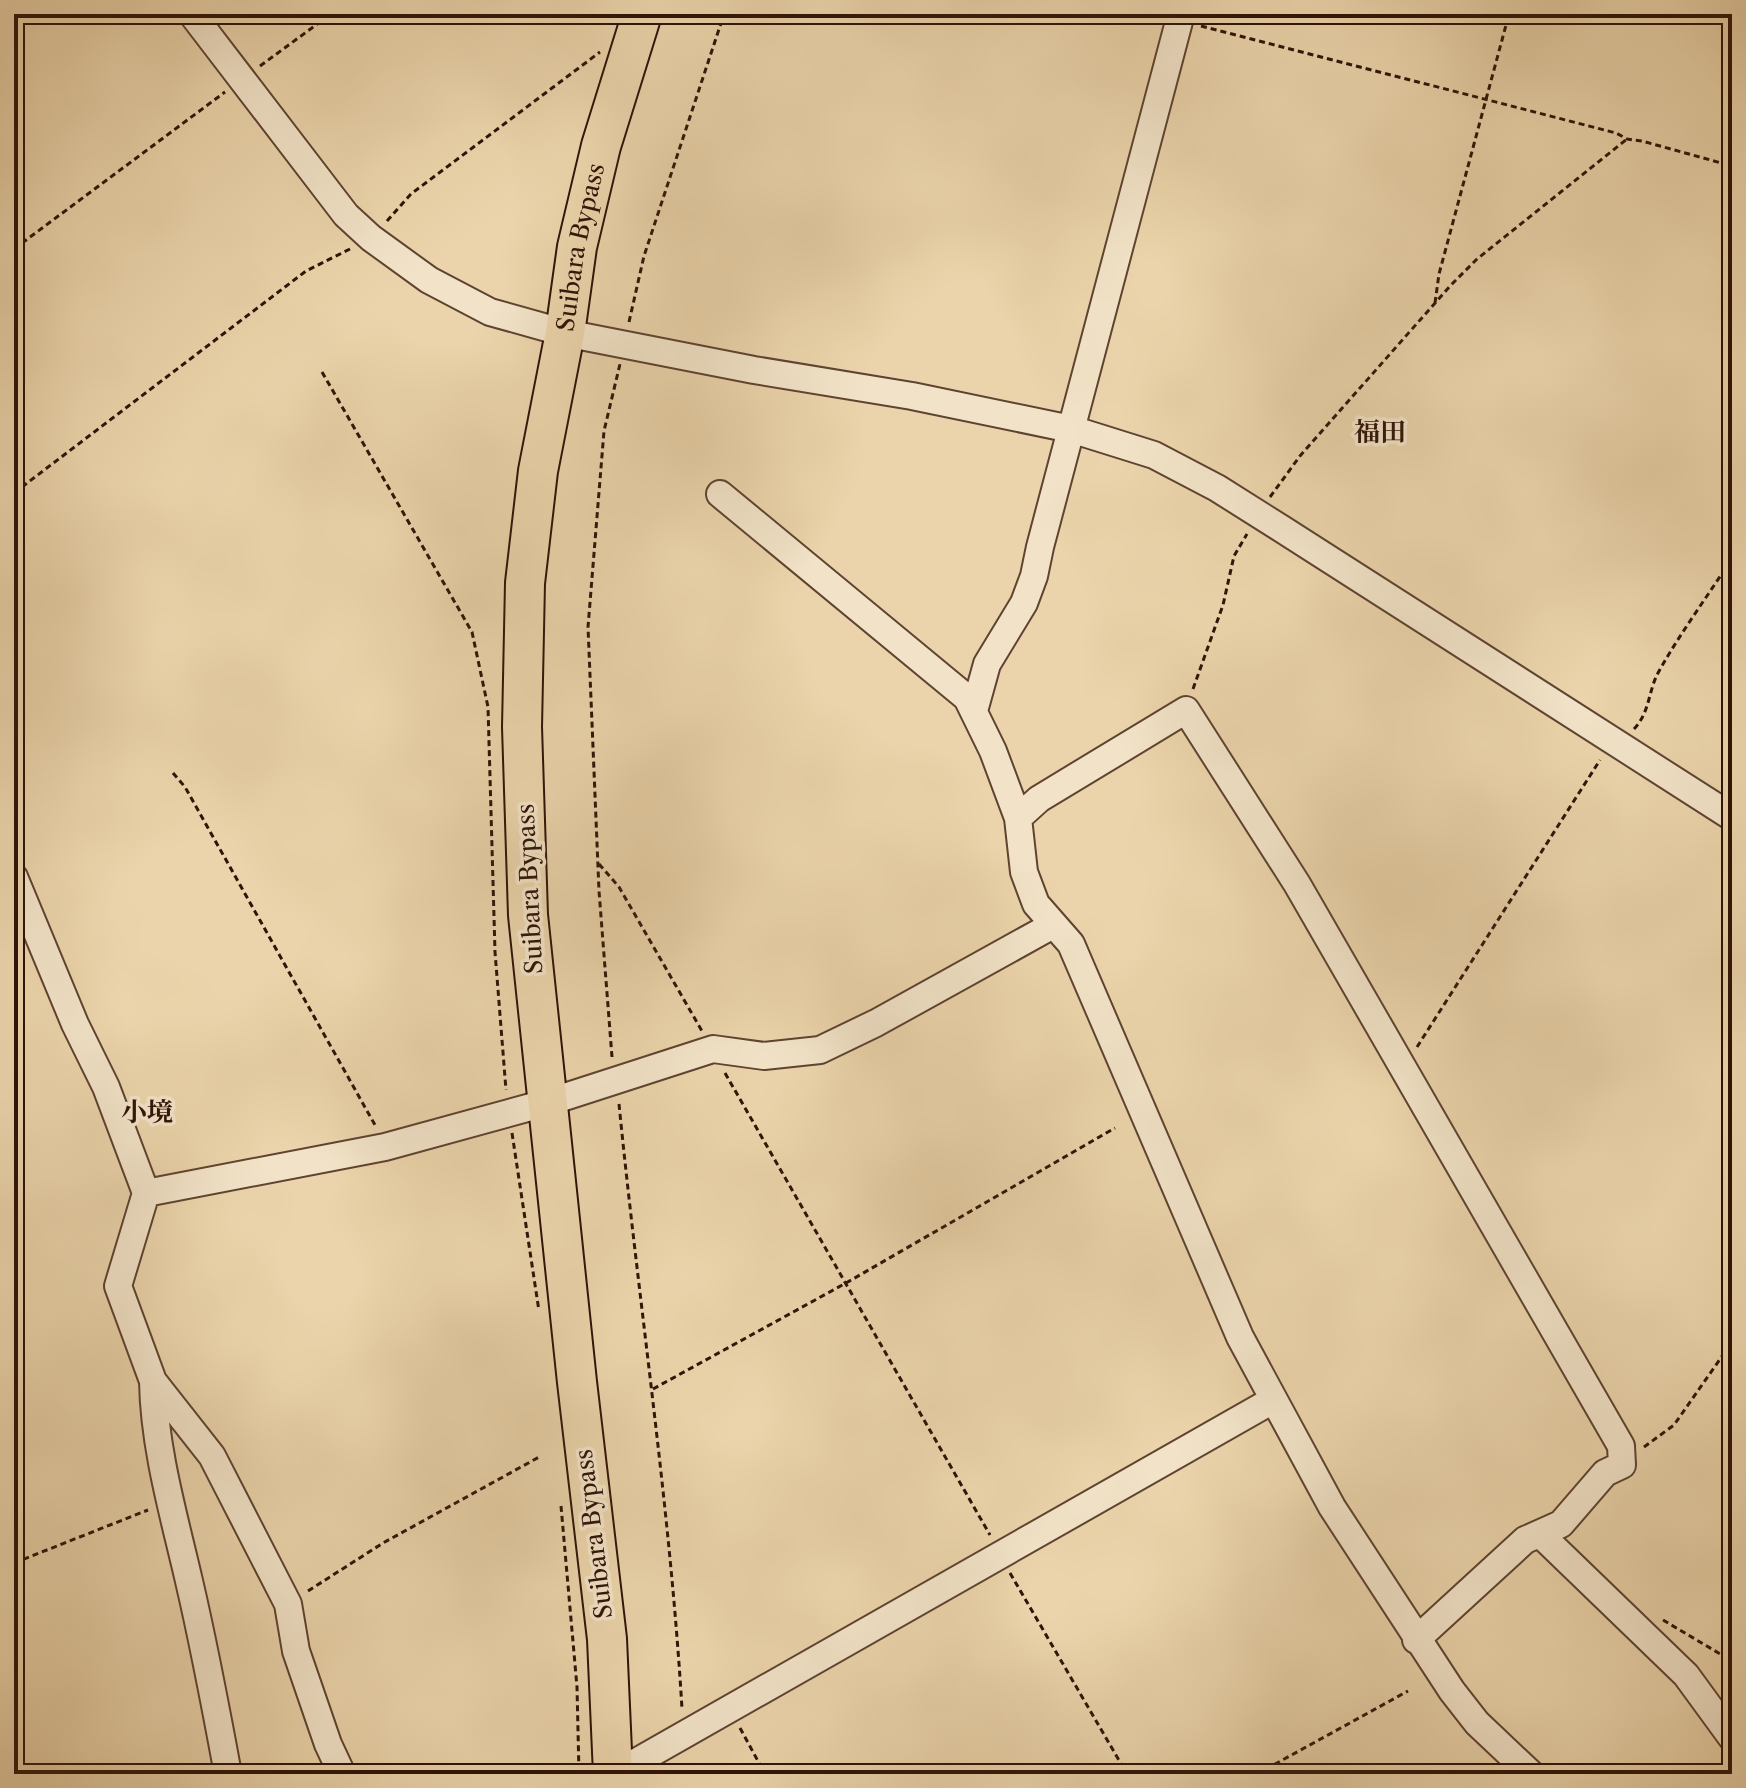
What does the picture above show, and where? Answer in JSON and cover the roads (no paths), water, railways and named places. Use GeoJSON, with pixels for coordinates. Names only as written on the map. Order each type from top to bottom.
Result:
{"type":"FeatureCollection","features":[{"type":"Feature","properties":{"kind":"highway","name":"Suibara Bypass"},"geometry":{"type":"LineString","coordinates":[[614,1774],[607,1639],[528,915],[522,727],[525,583],[538,471],[565,333],[577,247],[601,146],[642,14]]}},
{"type":"Feature","properties":{"kind":"street"},"geometry":{"type":"LineString","coordinates":[[192,14],[240,80],[359,227],[429,280],[490,312],[565,333],[754,370],[912,396],[1071,429],[1154,455],[1217,488],[1732,817]]}},
{"type":"Feature","properties":{"kind":"street"},"geometry":{"type":"LineString","coordinates":[[974,711],[987,664],[1024,603],[1034,576],[1180,17]]}},
{"type":"Feature","properties":{"kind":"street"},"geometry":{"type":"LineString","coordinates":[[720,494],[967,698],[993,751],[1018,818],[1024,872],[1036,904],[1071,944],[1240,1337],[1273,1400],[1332,1507],[1416,1640],[1477,1723],[1531,1774]]}},
{"type":"Feature","properties":{"kind":"street"},"geometry":{"type":"LineString","coordinates":[[1018,818],[1039,799],[1186,710],[1297,884],[1621,1446],[1622,1465],[1605,1473],[1561,1524],[1525,1540],[1416,1640]]}},
{"type":"Feature","properties":{"kind":"street"},"geometry":{"type":"LineString","coordinates":[[14,877],[75,1024],[106,1087],[146,1193],[118,1286],[153,1381],[212,1456],[288,1604],[296,1651],[328,1744],[342,1774]]}},
{"type":"Feature","properties":{"kind":"street"},"geometry":{"type":"LineString","coordinates":[[146,1193],[385,1147],[549,1102],[713,1049],[764,1056],[820,1050],[890,1016],[1053,925]]}},
{"type":"Feature","properties":{"kind":"street"},"geometry":{"type":"LineString","coordinates":[[153,1381],[154,1408],[171,1501],[213,1684],[228,1774]]}},
{"type":"Feature","properties":{"kind":"street"},"geometry":{"type":"LineString","coordinates":[[614,1774],[1273,1400]]}},
{"type":"Feature","properties":{"kind":"street"},"geometry":{"type":"LineString","coordinates":[[1540,1534],[1686,1675],[1732,1738]]}},
{"type":"Feature","properties":{"kind":"district","name":"福田"},"geometry":{"type":"Point","coordinates":[1380,432]}},
{"type":"Feature","properties":{"kind":"district","name":"小境"},"geometry":{"type":"Point","coordinates":[147,1112]}}]}
